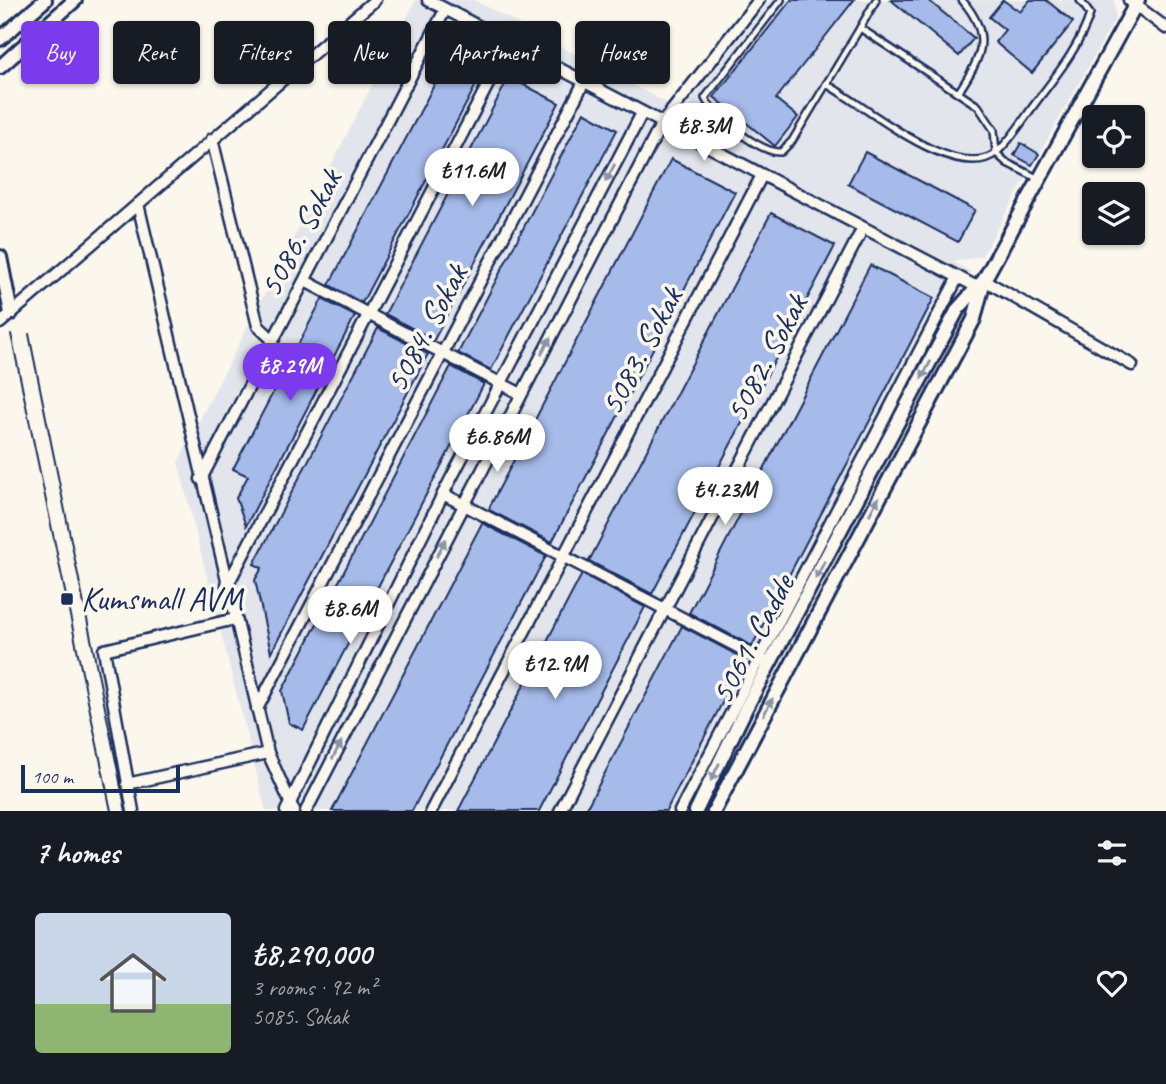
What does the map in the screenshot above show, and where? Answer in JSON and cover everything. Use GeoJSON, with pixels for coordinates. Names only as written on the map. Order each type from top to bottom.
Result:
{"type":"FeatureCollection","features":[{"type":"Feature","properties":{"kind":"street"},"geometry":{"type":"LineString","coordinates":[[0,39],[45,0]]}},
{"type":"Feature","properties":{"kind":"street"},"geometry":{"type":"LineString","coordinates":[[0,68],[75,0]]}},
{"type":"Feature","properties":{"kind":"street"},"geometry":{"type":"LineString","coordinates":[[0,323],[376,0]]}},
{"type":"Feature","properties":{"kind":"street"},"geometry":{"type":"LineString","coordinates":[[428,0],[466,21]]}},
{"type":"Feature","properties":{"kind":"street"},"geometry":{"type":"LineString","coordinates":[[306,811],[662,123],[759,0]]}},
{"type":"Feature","properties":{"kind":"street"},"geometry":{"type":"LineString","coordinates":[[981,284],[1134,2],[1166,28]]}},
{"type":"Feature","properties":{"kind":"street","name":"5086. Sokak"},"geometry":{"type":"LineString","coordinates":[[201,479],[445,10]]}},
{"type":"Feature","properties":{"kind":"street"},"geometry":{"type":"LineString","coordinates":[[227,586],[488,84]]}},
{"type":"Feature","properties":{"kind":"street","name":"5084. Sokak"},"geometry":{"type":"LineString","coordinates":[[257,709],[583,84]]}},
{"type":"Feature","properties":{"kind":"street"},"geometry":{"type":"LineString","coordinates":[[588,84],[958,277],[981,284],[1132,365]]}},
{"type":"Feature","properties":{"kind":"street"},"geometry":{"type":"LineString","coordinates":[[290,808],[443,494],[642,113]]}},
{"type":"Feature","properties":{"kind":"street"},"geometry":{"type":"LineString","coordinates":[[212,139],[258,326],[274,341]]}},
{"type":"Feature","properties":{"kind":"street","name":"5083. Sokak"},"geometry":{"type":"LineString","coordinates":[[431,811],[762,175]]}},
{"type":"Feature","properties":{"kind":"street"},"geometry":{"type":"LineString","coordinates":[[138,204],[268,753],[290,808]]}},
{"type":"Feature","properties":{"kind":"street","name":"5082. Sokak"},"geometry":{"type":"LineString","coordinates":[[560,811],[863,228]]}},
{"type":"Feature","properties":{"kind":"street"},"geometry":{"type":"LineString","coordinates":[[0,257],[11,313]]}},
{"type":"Feature","properties":{"kind":"street"},"geometry":{"type":"LineString","coordinates":[[680,811],[765,661],[958,277]]}},
{"type":"Feature","properties":{"kind":"street"},"geometry":{"type":"LineString","coordinates":[[304,281],[521,394]]}},
{"type":"Feature","properties":{"kind":"street","name":"5061. Cadde"},"geometry":{"type":"LineString","coordinates":[[695,811],[765,661],[958,309],[981,284]]}},
{"type":"Feature","properties":{"kind":"street","name":"5061. Cadde"},"geometry":{"type":"LineString","coordinates":[[714,811],[974,319],[981,284]]}},
{"type":"Feature","properties":{"kind":"street"},"geometry":{"type":"LineString","coordinates":[[443,494],[765,661]]}},
{"type":"Feature","properties":{"kind":"street"},"geometry":{"type":"LineString","coordinates":[[133,811],[104,650],[235,619]]}},
{"type":"Feature","properties":{"kind":"street"},"geometry":{"type":"LineString","coordinates":[[127,784],[268,753]]}},
{"type":"Feature","properties":{"kind":"lane"},"geometry":{"type":"LineString","coordinates":[[781,0],[705,98],[711,110],[772,153],[781,152],[792,141],[876,0]]}},
{"type":"Feature","properties":{"kind":"lane"},"geometry":{"type":"LineString","coordinates":[[958,93],[982,49],[981,26],[961,0]]}},
{"type":"Feature","properties":{"kind":"lane"},"geometry":{"type":"LineString","coordinates":[[826,84],[940,155],[975,162],[996,153],[1048,86],[1085,30],[1090,14],[1080,0]]}},
{"type":"Feature","properties":{"kind":"lane"},"geometry":{"type":"LineString","coordinates":[[860,28],[978,106],[994,130],[996,153],[1007,163],[1039,179]]}},
{"type":"Feature","properties":{"kind":"shaded area"},"geometry":{"type":"Polygon","coordinates":[[[416,0],[474,0],[513,21],[425,21],[425,84],[561,84],[561,46],[575,54],[575,84],[631,84],[693,117],[690,101],[770,0],[1114,0],[1116,17],[982,256],[954,262],[971,272],[691,811],[266,811],[178,462],[373,84],[411,84],[411,21],[405,21],[416,0]]]}},
{"type":"Feature","properties":{"kind":"building"},"geometry":{"type":"Polygon","coordinates":[[[791,0],[854,0],[776,99],[798,117],[775,146],[714,97],[791,0]]]}},
{"type":"Feature","properties":{"kind":"building"},"geometry":{"type":"Polygon","coordinates":[[[891,0],[928,0],[974,38],[959,56],[891,0]]]}},
{"type":"Feature","properties":{"kind":"building"},"geometry":{"type":"Polygon","coordinates":[[[1003,0],[1020,12],[1030,0],[1046,0],[1073,22],[1032,73],[995,42],[1005,30],[989,17],[1003,0]]]}},
{"type":"Feature","properties":{"kind":"building"},"geometry":{"type":"Polygon","coordinates":[[[435,84],[476,84],[362,303],[329,285],[435,84]]]}},
{"type":"Feature","properties":{"kind":"building"},"geometry":{"type":"Polygon","coordinates":[[[505,84],[522,84],[559,103],[434,340],[385,314],[505,84]]]}},
{"type":"Feature","properties":{"kind":"building"},"geometry":{"type":"Polygon","coordinates":[[[584,112],[617,130],[491,370],[458,353],[584,112]]]}},
{"type":"Feature","properties":{"kind":"building"},"geometry":{"type":"Polygon","coordinates":[[[1021,143],[1039,154],[1032,165],[1014,155],[1021,143]]]}},
{"type":"Feature","properties":{"kind":"building"},"geometry":{"type":"Polygon","coordinates":[[[865,152],[975,210],[958,242],[848,184],[865,152]]]}},
{"type":"Feature","properties":{"kind":"building"},"geometry":{"type":"Polygon","coordinates":[[[671,159],[735,192],[552,542],[489,510],[490,506],[671,159]]]}},
{"type":"Feature","properties":{"kind":"building"},"geometry":{"type":"Polygon","coordinates":[[[771,213],[835,246],[652,594],[589,561],[771,213]]]}},
{"type":"Feature","properties":{"kind":"building"},"geometry":{"type":"Polygon","coordinates":[[[870,265],[934,298],[752,646],[689,613],[870,265]]]}},
{"type":"Feature","properties":{"kind":"building"},"geometry":{"type":"Polygon","coordinates":[[[322,299],[355,316],[246,526],[236,498],[248,476],[233,469],[322,299]]]}},
{"type":"Feature","properties":{"kind":"building"},"geometry":{"type":"Polygon","coordinates":[[[378,328],[428,354],[271,653],[255,580],[262,568],[254,564],[378,328]]]}},
{"type":"Feature","properties":{"kind":"building"},"geometry":{"type":"Polygon","coordinates":[[[451,366],[484,384],[303,730],[289,723],[282,691],[451,366]]]}},
{"type":"Feature","properties":{"kind":"building"},"geometry":{"type":"Polygon","coordinates":[[[482,523],[546,556],[412,811],[332,811],[482,523]]]}},
{"type":"Feature","properties":{"kind":"building"},"geometry":{"type":"Polygon","coordinates":[[[582,574],[645,607],[539,811],[458,811],[582,574]]]}},
{"type":"Feature","properties":{"kind":"building"},"geometry":{"type":"Polygon","coordinates":[[[682,626],[745,659],[666,811],[585,811],[682,626]]]}},
{"type":"Feature","properties":{"kind":"tram line"},"geometry":{"type":"LineString","coordinates":[[11,334],[111,811]]}},
{"type":"Feature","properties":{"kind":"tram line"},"geometry":{"type":"LineString","coordinates":[[29,334],[126,811]]}},
{"type":"Feature","properties":{"kind":"place","name":"Kumsmall AVM"},"geometry":{"type":"Point","coordinates":[67,599]}}]}
